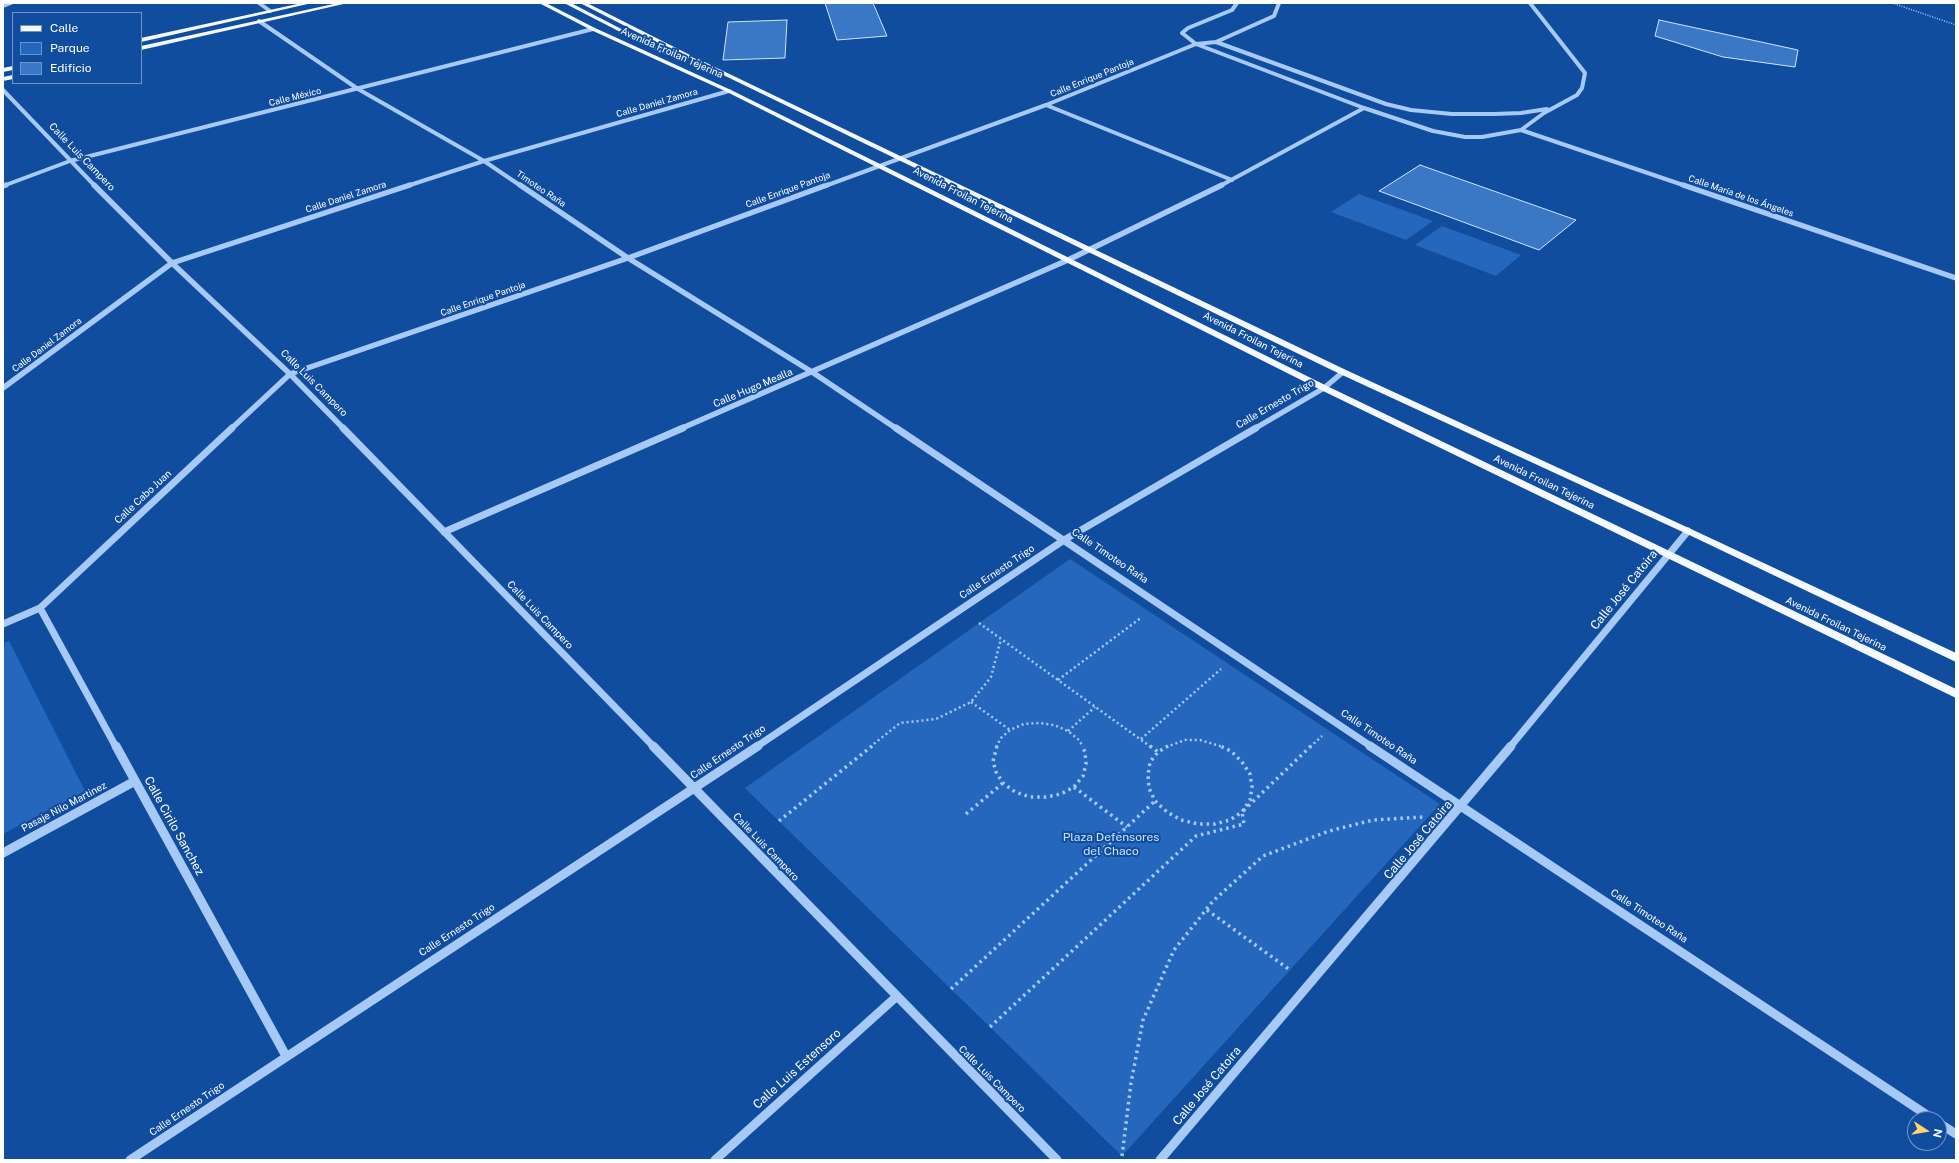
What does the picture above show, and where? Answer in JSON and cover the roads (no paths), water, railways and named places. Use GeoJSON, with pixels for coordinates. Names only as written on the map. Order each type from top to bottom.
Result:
{"type":"FeatureCollection","features":[{"type":"Feature","properties":{"kind":"main road"},"geometry":{"type":"LineString","coordinates":[[270,11],[291,3]]}},
{"type":"Feature","properties":{"kind":"main road"},"geometry":{"type":"LineString","coordinates":[[142,40],[309,3]]}},
{"type":"Feature","properties":{"kind":"main road"},"geometry":{"type":"LineString","coordinates":[[142,48],[345,3]]}},
{"type":"Feature","properties":{"kind":"main road","name":"Avenida Froilan Tejerina"},"geometry":{"type":"LineString","coordinates":[[542,3],[593,29],[729,91],[1324,388],[1956,694]]}},
{"type":"Feature","properties":{"kind":"main road"},"geometry":{"type":"LineString","coordinates":[[567,3],[665,53],[690,57]]}},
{"type":"Feature","properties":{"kind":"main road","name":"Avenida Froilan Tejerina"},"geometry":{"type":"LineString","coordinates":[[583,3],[690,57],[1343,372],[1688,531],[1956,658]]}},
{"type":"Feature","properties":{"kind":"street"},"geometry":{"type":"LineString","coordinates":[[3,6],[10,3]]}},
{"type":"Feature","properties":{"kind":"street"},"geometry":{"type":"LineString","coordinates":[[259,3],[270,11]]}},
{"type":"Feature","properties":{"kind":"street"},"geometry":{"type":"LineString","coordinates":[[1237,3],[1232,10],[1188,28],[1182,33],[1196,44],[1364,108],[1433,131],[1465,137],[1497,136],[1521,130],[1551,109],[1577,95],[1582,88],[1585,73],[1530,3]]}},
{"type":"Feature","properties":{"kind":"street","name":"Calle Enrique Pantoja"},"geometry":{"type":"LineString","coordinates":[[290,374],[628,258],[902,159],[1046,105],[1196,44],[1216,42],[1274,16],[1279,3]]}},
{"type":"Feature","properties":{"kind":"street","name":"Timoteo Raña"},"geometry":{"type":"LineString","coordinates":[[259,21],[358,89],[484,161],[628,258],[812,372]]}},
{"type":"Feature","properties":{"kind":"street","name":"Calle México"},"geometry":{"type":"LineString","coordinates":[[3,186],[70,161],[593,29]]}},
{"type":"Feature","properties":{"kind":"street"},"geometry":{"type":"LineString","coordinates":[[1216,42],[1386,104],[1411,110],[1452,114],[1494,114],[1521,113],[1551,109]]}},
{"type":"Feature","properties":{"kind":"street","name":"Calle Luis Campero"},"geometry":{"type":"LineString","coordinates":[[3,90],[70,161],[172,262],[290,374],[896,997],[1057,1160]]}},
{"type":"Feature","properties":{"kind":"street","name":"Calle Daniel Zamora"},"geometry":{"type":"LineString","coordinates":[[3,388],[172,262],[484,161],[729,91]]}},
{"type":"Feature","properties":{"kind":"street"},"geometry":{"type":"LineString","coordinates":[[1046,105],[1232,180]]}},
{"type":"Feature","properties":{"kind":"street","name":"Calle Hugo Mealla"},"geometry":{"type":"LineString","coordinates":[[444,532],[1090,250],[1232,180],[1364,108]]}},
{"type":"Feature","properties":{"kind":"street","name":"Calle María de los Ángeles"},"geometry":{"type":"LineString","coordinates":[[1521,130],[1956,278]]}},
{"type":"Feature","properties":{"kind":"street","name":"Calle Timoteo Raña"},"geometry":{"type":"LineString","coordinates":[[812,372],[1461,807],[1922,1111]]}},
{"type":"Feature","properties":{"kind":"street","name":"Calle Ernesto Trigo"},"geometry":{"type":"LineString","coordinates":[[130,1160],[694,789],[1064,540],[1324,388],[1343,372]]}},
{"type":"Feature","properties":{"kind":"street","name":"Calle Cabo Juan"},"geometry":{"type":"LineString","coordinates":[[3,624],[40,608],[290,374]]}},
{"type":"Feature","properties":{"kind":"street","name":"Calle José Catoira"},"geometry":{"type":"LineString","coordinates":[[1160,1160],[1461,807],[1688,531]]}},
{"type":"Feature","properties":{"kind":"street","name":"Calle Cirilo Sanchez"},"geometry":{"type":"LineString","coordinates":[[40,608],[286,1056]]}},
{"type":"Feature","properties":{"kind":"street","name":"Pasaje Nilo Martinez"},"geometry":{"type":"LineString","coordinates":[[3,853],[135,781]]}},
{"type":"Feature","properties":{"kind":"street","name":"Calle Luis Estensoro"},"geometry":{"type":"LineString","coordinates":[[715,1160],[896,997]]}},
{"type":"Feature","properties":{"kind":"street"},"geometry":{"type":"LineString","coordinates":[[1947,1128],[1956,1134]]}},
{"type":"Feature","properties":{"kind":"park label","name":"Plaza Defensores del Chaco"},"geometry":{"type":"Point","coordinates":[1111,844]}}]}
